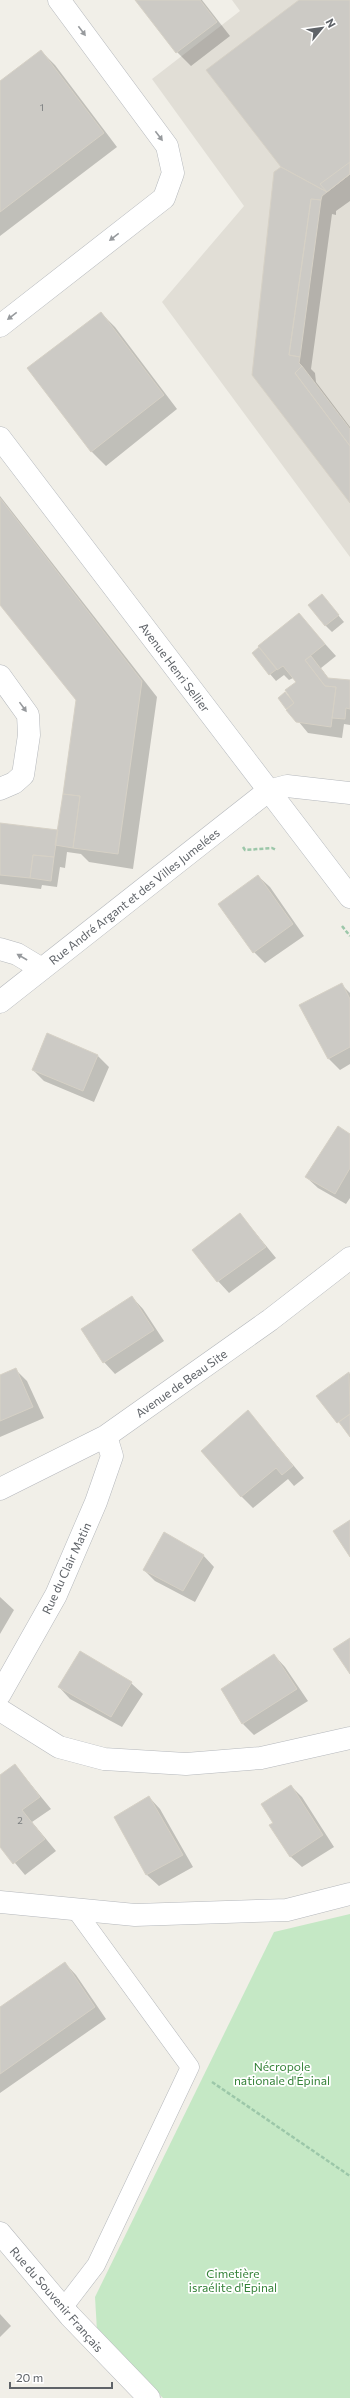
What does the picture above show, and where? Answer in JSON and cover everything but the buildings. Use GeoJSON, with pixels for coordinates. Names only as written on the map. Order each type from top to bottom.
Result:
{"type":"FeatureCollection","features":[{"type":"Feature","properties":{"kind":"street"},"geometry":{"type":"LineString","coordinates":[[0,326],[164,198],[173,174],[167,146],[59,0]]}},
{"type":"Feature","properties":{"kind":"street","name":"Avenue Henri Sellier"},"geometry":{"type":"LineString","coordinates":[[0,438],[268,791],[350,896]]}},
{"type":"Feature","properties":{"kind":"street"},"geometry":{"type":"LineString","coordinates":[[0,676],[28,715],[29,735],[23,775],[14,783],[0,789]]}},
{"type":"Feature","properties":{"kind":"street"},"geometry":{"type":"LineString","coordinates":[[268,791],[287,786],[350,793]]}},
{"type":"Feature","properties":{"kind":"street","name":"Rue André Argant et des Villes Jumelées"},"geometry":{"type":"LineString","coordinates":[[0,1002],[268,791]]}},
{"type":"Feature","properties":{"kind":"street"},"geometry":{"type":"LineString","coordinates":[[0,949],[17,954],[42,969]]}},
{"type":"Feature","properties":{"kind":"street","name":"Avenue de Beau Site"},"geometry":{"type":"LineString","coordinates":[[0,1489],[106,1436],[270,1320],[350,1258]]}},
{"type":"Feature","properties":{"kind":"street","name":"Rue du Clair Matin"},"geometry":{"type":"LineString","coordinates":[[0,1694],[56,1595],[96,1502],[112,1456],[106,1436]]}},
{"type":"Feature","properties":{"kind":"street"},"geometry":{"type":"LineString","coordinates":[[0,1710],[59,1747],[104,1759],[186,1764],[261,1758],[350,1738]]}},
{"type":"Feature","properties":{"kind":"street"},"geometry":{"type":"LineString","coordinates":[[0,1902],[135,1915],[287,1910],[350,1894]]}},
{"type":"Feature","properties":{"kind":"street","name":"Rue du Souvenir Français"},"geometry":{"type":"LineString","coordinates":[[0,2233],[63,2308],[149,2398]]}},
{"type":"Feature","properties":{"kind":"lane"},"geometry":{"type":"LineString","coordinates":[[63,2308],[96,2265],[190,2067],[75,1909]]}},
{"type":"Feature","properties":{"kind":"path"},"geometry":{"type":"LineString","coordinates":[[226,824],[245,850],[272,848],[282,853]]}},
{"type":"Feature","properties":{"kind":"path"},"geometry":{"type":"LineString","coordinates":[[340,924],[350,936]]}},
{"type":"Feature","properties":{"kind":"path"},"geometry":{"type":"LineString","coordinates":[[190,2067],[350,2176]]}},
{"type":"Feature","properties":{"kind":"shaded area"},"geometry":{"type":"Polygon","coordinates":[[[232,0],[350,0],[350,557],[162,302],[244,206],[152,79],[240,11],[232,0]]]}},
{"type":"Feature","properties":{"kind":"green space","name":"Cimetière israélite d'Épinal"},"geometry":{"type":"Polygon","coordinates":[[[350,1914],[350,2398],[163,2398],[97,2331],[95,2297],[274,1932],[350,1914]]]}},
{"type":"Feature","properties":{"kind":"park label","name":"Nécropole nationale d'Épinal"},"geometry":{"type":"Point","coordinates":[282,2073]}}]}
